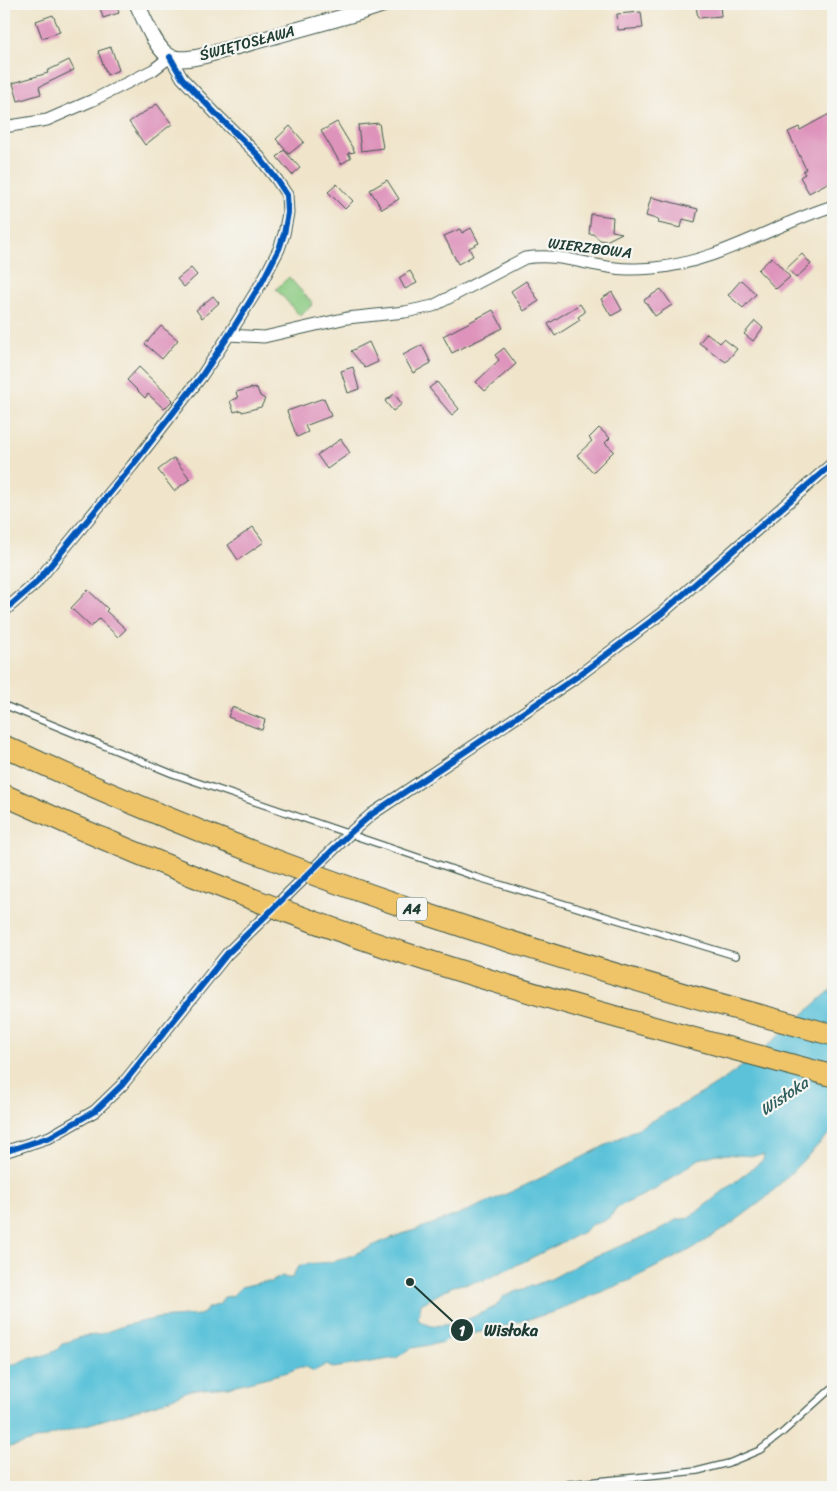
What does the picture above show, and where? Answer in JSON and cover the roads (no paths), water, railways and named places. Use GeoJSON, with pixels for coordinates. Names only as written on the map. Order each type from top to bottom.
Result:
{"type":"FeatureCollection","features":[{"type":"Feature","properties":{"kind":"highway","name":"A4"},"geometry":{"type":"LineString","coordinates":[[4,746],[97,788],[215,837],[391,902],[596,969],[833,1036]]}},
{"type":"Feature","properties":{"kind":"highway"},"geometry":{"type":"LineString","coordinates":[[4,794],[199,878],[384,946],[524,990],[833,1076]]}},
{"type":"Feature","properties":{"kind":"street"},"geometry":{"type":"LineString","coordinates":[[4,611],[36,583],[137,459],[200,377],[262,282],[279,250],[284,234],[288,213],[287,195],[258,154],[182,78],[170,57],[158,46],[137,4]]}},
{"type":"Feature","properties":{"kind":"street","name":"ŚWIĘTOSŁAWA"},"geometry":{"type":"LineString","coordinates":[[170,57],[184,59],[203,56],[385,4]]}},
{"type":"Feature","properties":{"kind":"street"},"geometry":{"type":"LineString","coordinates":[[4,126],[47,120],[93,100],[144,74],[170,57]]}},
{"type":"Feature","properties":{"kind":"street","name":"WIERZBOWA"},"geometry":{"type":"LineString","coordinates":[[229,335],[264,337],[347,318],[405,312],[433,306],[525,258],[541,256],[559,257],[616,269],[667,267],[718,254],[808,214],[833,206]]}},
{"type":"Feature","properties":{"kind":"street"},"geometry":{"type":"LineString","coordinates":[[4,1152],[50,1137],[95,1111],[122,1085],[227,954],[349,834],[372,814],[578,676],[662,613],[833,463]]}},
{"type":"Feature","properties":{"kind":"lane"},"geometry":{"type":"LineString","coordinates":[[4,705],[173,774],[476,877],[736,956]]}},
{"type":"Feature","properties":{"kind":"lane"},"geometry":{"type":"LineString","coordinates":[[558,1487],[568,1484],[697,1471],[729,1463],[760,1450],[782,1433],[833,1387]]}},
{"type":"Feature","properties":{"kind":"water"},"geometry":{"type":"Polygon","coordinates":[[[833,988],[833,1130],[766,1198],[727,1227],[690,1250],[628,1281],[550,1313],[495,1329],[447,1339],[442,1344],[412,1348],[396,1358],[333,1368],[327,1364],[314,1371],[306,1367],[300,1367],[288,1372],[228,1387],[190,1390],[163,1402],[4,1448],[4,1366],[18,1363],[30,1357],[41,1357],[57,1350],[62,1344],[84,1336],[98,1335],[126,1325],[159,1318],[199,1315],[204,1313],[207,1308],[220,1304],[224,1297],[232,1296],[241,1287],[271,1282],[282,1276],[292,1278],[297,1268],[302,1265],[339,1260],[391,1238],[462,1213],[524,1186],[706,1091],[754,1057],[833,988]],[[717,1154],[699,1159],[656,1189],[616,1208],[611,1216],[604,1221],[591,1225],[583,1232],[525,1261],[484,1280],[453,1286],[421,1304],[418,1320],[431,1326],[457,1324],[495,1307],[504,1296],[551,1279],[588,1259],[658,1231],[676,1220],[689,1218],[763,1160],[764,1155],[717,1154]]]}},
{"type":"Feature","properties":{"kind":"place","name":"Wisłoka"},"geometry":{"type":"Point","coordinates":[410,1282]}}]}
